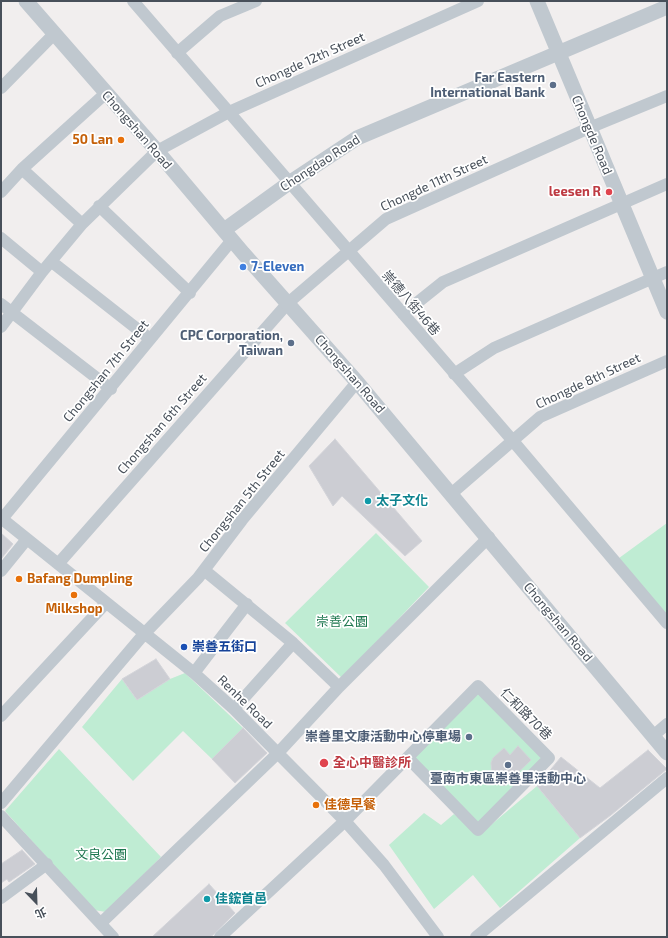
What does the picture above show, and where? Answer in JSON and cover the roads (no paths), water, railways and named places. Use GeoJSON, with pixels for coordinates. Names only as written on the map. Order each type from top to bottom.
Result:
{"type":"FeatureCollection","features":[{"type":"Feature","properties":{"kind":"street","name":"Chongshan Road"},"geometry":{"type":"LineString","coordinates":[[26,1],[55,33],[105,94],[157,151],[228,235],[357,382],[489,537],[667,753]]}},
{"type":"Feature","properties":{"kind":"street","name":"崇德八街46巷"},"geometry":{"type":"LineString","coordinates":[[133,1],[513,441],[667,623]]}},
{"type":"Feature","properties":{"kind":"street"},"geometry":{"type":"LineString","coordinates":[[177,53],[220,16],[256,1]]}},
{"type":"Feature","properties":{"kind":"street","name":"Chongde 12th Street"},"geometry":{"type":"LineString","coordinates":[[1,327],[42,272],[52,262],[82,224],[157,151],[229,112],[478,1]]}},
{"type":"Feature","properties":{"kind":"street","name":"Chongde Road"},"geometry":{"type":"LineString","coordinates":[[537,1],[667,312]]}},
{"type":"Feature","properties":{"kind":"street","name":"Chongdao Road"},"geometry":{"type":"LineString","coordinates":[[228,235],[289,183],[357,138],[667,7]]}},
{"type":"Feature","properties":{"kind":"street"},"geometry":{"type":"LineString","coordinates":[[1,88],[55,33]]}},
{"type":"Feature","properties":{"kind":"street"},"geometry":{"type":"LineString","coordinates":[[1,192],[22,169],[105,94]]}},
{"type":"Feature","properties":{"kind":"street","name":"Chongde 11th Street"},"geometry":{"type":"LineString","coordinates":[[288,303],[386,220],[589,128],[667,96]]}},
{"type":"Feature","properties":{"kind":"street"},"geometry":{"type":"LineString","coordinates":[[22,169],[82,224]]}},
{"type":"Feature","properties":{"kind":"street"},"geometry":{"type":"LineString","coordinates":[[403,314],[443,282],[667,184]]}},
{"type":"Feature","properties":{"kind":"street"},"geometry":{"type":"LineString","coordinates":[[100,206],[190,293]]}},
{"type":"Feature","properties":{"kind":"street","name":"Chongshan 7th Street"},"geometry":{"type":"LineString","coordinates":[[2,519],[111,388],[150,338],[190,293],[228,235]]}},
{"type":"Feature","properties":{"kind":"street"},"geometry":{"type":"LineString","coordinates":[[1,238],[42,272]]}},
{"type":"Feature","properties":{"kind":"street"},"geometry":{"type":"LineString","coordinates":[[52,262],[150,338]]}},
{"type":"Feature","properties":{"kind":"street"},"geometry":{"type":"LineString","coordinates":[[454,374],[494,348],[667,272]]}},
{"type":"Feature","properties":{"kind":"street","name":"Chongshan 6th Street"},"geometry":{"type":"LineString","coordinates":[[58,564],[288,303]]}},
{"type":"Feature","properties":{"kind":"street"},"geometry":{"type":"LineString","coordinates":[[1,304],[111,388]]}},
{"type":"Feature","properties":{"kind":"street","name":"Chongde 8th Street"},"geometry":{"type":"LineString","coordinates":[[451,494],[540,417],[667,361]]}},
{"type":"Feature","properties":{"kind":"street","name":"Chongshan 5th Street"},"geometry":{"type":"LineString","coordinates":[[1,803],[144,634],[204,570],[242,520],[357,382]]}},
{"type":"Feature","properties":{"kind":"street","name":"Renhe Road"},"geometry":{"type":"LineString","coordinates":[[2,519],[194,673],[234,709],[345,821],[384,865],[438,937]]}},
{"type":"Feature","properties":{"kind":"street"},"geometry":{"type":"LineString","coordinates":[[101,923],[278,753],[339,687],[489,537]]}},
{"type":"Feature","properties":{"kind":"street"},"geometry":{"type":"LineString","coordinates":[[1,570],[27,539]]}},
{"type":"Feature","properties":{"kind":"street"},"geometry":{"type":"LineString","coordinates":[[204,570],[293,643],[339,687]]}},
{"type":"Feature","properties":{"kind":"street"},"geometry":{"type":"LineString","coordinates":[[1,716],[106,603]]}},
{"type":"Feature","properties":{"kind":"street"},"geometry":{"type":"LineString","coordinates":[[194,673],[247,604]]}},
{"type":"Feature","properties":{"kind":"street"},"geometry":{"type":"LineString","coordinates":[[234,709],[293,643]]}},
{"type":"Feature","properties":{"kind":"street","name":"仁和路70巷"},"geometry":{"type":"LineString","coordinates":[[220,937],[345,821],[478,686],[550,758],[478,830],[408,758]]}},
{"type":"Feature","properties":{"kind":"street"},"geometry":{"type":"LineString","coordinates":[[653,736],[667,724]]}},
{"type":"Feature","properties":{"kind":"street"},"geometry":{"type":"LineString","coordinates":[[476,937],[667,778]]}},
{"type":"Feature","properties":{"kind":"street"},"geometry":{"type":"LineString","coordinates":[[1,816],[114,937]]}},
{"type":"Feature","properties":{"kind":"street"},"geometry":{"type":"LineString","coordinates":[[1,898],[47,864]]}},
{"type":"Feature","properties":{"kind":"place","name":"Far Eastern International Bank"},"geometry":{"type":"Point","coordinates":[553,85]}},
{"type":"Feature","properties":{"kind":"place","name":"50 Lan"},"geometry":{"type":"Point","coordinates":[121,140]}},
{"type":"Feature","properties":{"kind":"place","name":"leesen R"},"geometry":{"type":"Point","coordinates":[609,192]}},
{"type":"Feature","properties":{"kind":"place","name":"7-Eleven"},"geometry":{"type":"Point","coordinates":[243,267]}},
{"type":"Feature","properties":{"kind":"place","name":"CPC Corporation, Taiwan"},"geometry":{"type":"Point","coordinates":[291,343]}},
{"type":"Feature","properties":{"kind":"place","name":"太子文化"},"geometry":{"type":"Point","coordinates":[368,501]}},
{"type":"Feature","properties":{"kind":"place","name":"Bafang Dumpling"},"geometry":{"type":"Point","coordinates":[19,579]}},
{"type":"Feature","properties":{"kind":"place","name":"Milkshop"},"geometry":{"type":"Point","coordinates":[74,595]}},
{"type":"Feature","properties":{"kind":"place","name":"崇善五街口"},"geometry":{"type":"Point","coordinates":[184,647]}},
{"type":"Feature","properties":{"kind":"place","name":"崇善里文康活動中心停車場"},"geometry":{"type":"Point","coordinates":[469,737]}},
{"type":"Feature","properties":{"kind":"place","name":"全心中醫診所"},"geometry":{"type":"Point","coordinates":[324,763]}},
{"type":"Feature","properties":{"kind":"place","name":"臺南市東區崇善里活動中心"},"geometry":{"type":"Point","coordinates":[508,765]}},
{"type":"Feature","properties":{"kind":"place","name":"佳德早餐"},"geometry":{"type":"Point","coordinates":[316,805]}},
{"type":"Feature","properties":{"kind":"place","name":"佳鋐首邑"},"geometry":{"type":"Point","coordinates":[207,899]}},
{"type":"Feature","properties":{"kind":"park label","name":"崇善公園"},"geometry":{"type":"Point","coordinates":[342,622]}},
{"type":"Feature","properties":{"kind":"park label","name":"文良公園"},"geometry":{"type":"Point","coordinates":[101,855]}}]}
